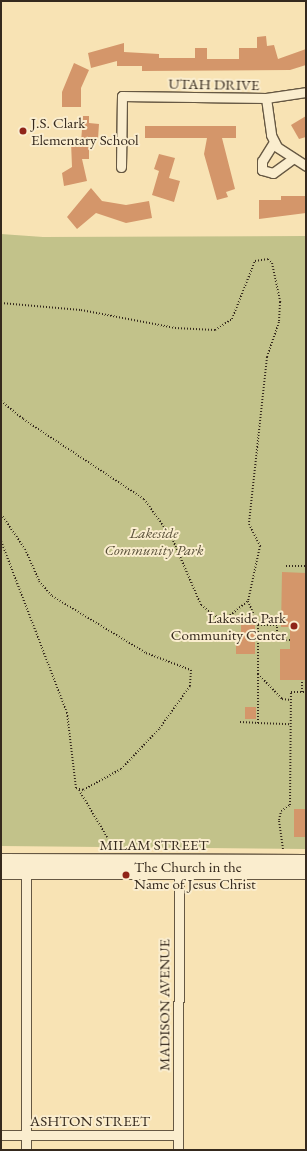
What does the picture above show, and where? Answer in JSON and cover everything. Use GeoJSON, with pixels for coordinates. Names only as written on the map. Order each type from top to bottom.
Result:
{"type":"FeatureCollection","features":[{"type":"Feature","properties":{"kind":"street","name":"UTAH DRIVE"},"geometry":{"type":"LineString","coordinates":[[121,167],[122,96],[266,98],[306,92]]}},
{"type":"Feature","properties":{"kind":"street"},"geometry":{"type":"LineString","coordinates":[[266,98],[274,142],[292,159],[306,166]]}},
{"type":"Feature","properties":{"kind":"street"},"geometry":{"type":"LineString","coordinates":[[274,142],[262,161],[262,170],[273,173],[292,159]]}},
{"type":"Feature","properties":{"kind":"street","name":"MILAM STREET"},"geometry":{"type":"LineString","coordinates":[[1,860],[26,866],[179,866],[306,861]]}},
{"type":"Feature","properties":{"kind":"street"},"geometry":{"type":"LineString","coordinates":[[26,866],[26,1150]]}},
{"type":"Feature","properties":{"kind":"street","name":"MILAM STREET"},"geometry":{"type":"LineString","coordinates":[[1,872],[26,866]]}},
{"type":"Feature","properties":{"kind":"street","name":"MILAM STREET"},"geometry":{"type":"LineString","coordinates":[[179,866],[306,872]]}},
{"type":"Feature","properties":{"kind":"street","name":"MADISON AVENUE"},"geometry":{"type":"LineString","coordinates":[[178,1150],[179,866]]}},
{"type":"Feature","properties":{"kind":"street","name":"ASHTON STREET"},"geometry":{"type":"LineString","coordinates":[[1,1135],[178,1135]]}},
{"type":"Feature","properties":{"kind":"path"},"geometry":{"type":"LineString","coordinates":[[1,303],[81,310],[174,328],[215,330],[232,319],[255,261],[268,259],[272,263],[280,302],[279,322],[267,356],[249,524],[260,553],[248,601],[222,622]]}},
{"type":"Feature","properties":{"kind":"path"},"geometry":{"type":"LineString","coordinates":[[1,401],[23,419],[144,499],[172,538],[201,605],[222,622],[277,625],[277,640],[290,640]]}},
{"type":"Feature","properties":{"kind":"path"},"geometry":{"type":"LineString","coordinates":[[1,514],[25,549],[39,581],[52,596],[146,653],[191,670],[190,686],[159,729],[121,769],[78,790]]}},
{"type":"Feature","properties":{"kind":"path"},"geometry":{"type":"LineString","coordinates":[[1,541],[67,713],[78,790],[107,836]]}},
{"type":"Feature","properties":{"kind":"path"},"geometry":{"type":"LineString","coordinates":[[286,566],[306,566]]}},
{"type":"Feature","properties":{"kind":"path"},"geometry":{"type":"LineString","coordinates":[[248,601],[258,624],[258,722]]}},
{"type":"Feature","properties":{"kind":"path"},"geometry":{"type":"LineString","coordinates":[[258,674],[282,699],[291,700]]}},
{"type":"Feature","properties":{"kind":"path"},"geometry":{"type":"LineString","coordinates":[[302,680],[302,692]]}},
{"type":"Feature","properties":{"kind":"path"},"geometry":{"type":"LineString","coordinates":[[283,849],[279,820],[281,811],[290,805],[291,692],[306,692]]}},
{"type":"Feature","properties":{"kind":"path"},"geometry":{"type":"LineString","coordinates":[[240,722],[291,724]]}},
{"type":"Feature","properties":{"kind":"green space","name":"Lakeside Community Park"},"geometry":{"type":"Polygon","coordinates":[[[1,234],[43,237],[306,236],[306,849],[1,846],[1,234]]]}},
{"type":"Feature","properties":{"kind":"building"},"geometry":{"type":"Polygon","coordinates":[[[266,36],[267,46],[274,45],[278,59],[306,49],[306,65],[290,70],[142,71],[142,66],[117,66],[117,61],[91,68],[88,53],[124,43],[124,52],[159,54],[159,58],[195,58],[195,48],[207,48],[207,59],[239,59],[239,48],[257,48],[257,37],[266,36]]]}},
{"type":"Feature","properties":{"kind":"building"},"geometry":{"type":"Polygon","coordinates":[[[74,63],[89,70],[81,88],[81,107],[62,107],[62,92],[74,63]]]}},
{"type":"Feature","properties":{"kind":"building"},"geometry":{"type":"Polygon","coordinates":[[[83,116],[89,116],[89,123],[99,124],[98,139],[89,139],[89,159],[82,159],[87,181],[64,186],[62,173],[72,167],[71,142],[81,142],[83,116]]]}},
{"type":"Feature","properties":{"kind":"building"},"geometry":{"type":"Polygon","coordinates":[[[306,116],[306,137],[299,139],[291,125],[306,116]]]}},
{"type":"Feature","properties":{"kind":"building"},"geometry":{"type":"Polygon","coordinates":[[[145,126],[236,126],[236,138],[222,138],[235,189],[226,192],[228,197],[217,200],[204,154],[207,138],[145,138],[145,126]]]}},
{"type":"Feature","properties":{"kind":"building"},"geometry":{"type":"Polygon","coordinates":[[[159,154],[175,158],[169,178],[180,181],[174,202],[152,195],[159,171],[154,169],[159,154]]]}},
{"type":"Feature","properties":{"kind":"building"},"geometry":{"type":"Polygon","coordinates":[[[91,188],[102,201],[126,205],[149,201],[152,218],[126,223],[96,213],[77,229],[67,217],[91,188]]]}},
{"type":"Feature","properties":{"kind":"building"},"geometry":{"type":"Polygon","coordinates":[[[281,196],[306,196],[306,213],[259,219],[259,200],[281,200],[281,196]]]}},
{"type":"Feature","properties":{"kind":"building","name":"Lakeside Park Community Center"},"geometry":{"type":"Polygon","coordinates":[[[282,572],[306,573],[306,680],[280,680],[280,649],[290,649],[290,627],[281,627],[282,572]]]}},
{"type":"Feature","properties":{"kind":"building"},"geometry":{"type":"Polygon","coordinates":[[[241,624],[255,625],[255,654],[236,654],[236,635],[241,635],[241,624]]]}},
{"type":"Feature","properties":{"kind":"building"},"geometry":{"type":"Polygon","coordinates":[[[245,707],[256,707],[256,719],[245,719],[245,707]]]}},
{"type":"Feature","properties":{"kind":"building"},"geometry":{"type":"Polygon","coordinates":[[[294,809],[306,809],[306,837],[294,837],[294,809]]]}},
{"type":"Feature","properties":{"kind":"place","name":"J.S. Clark Elementary School"},"geometry":{"type":"Point","coordinates":[23,131]}},
{"type":"Feature","properties":{"kind":"place","name":"Lakeside Park Community Center"},"geometry":{"type":"Point","coordinates":[294,626]}},
{"type":"Feature","properties":{"kind":"place","name":"The Church in the Name of Jesus Christ"},"geometry":{"type":"Point","coordinates":[126,875]}}]}
